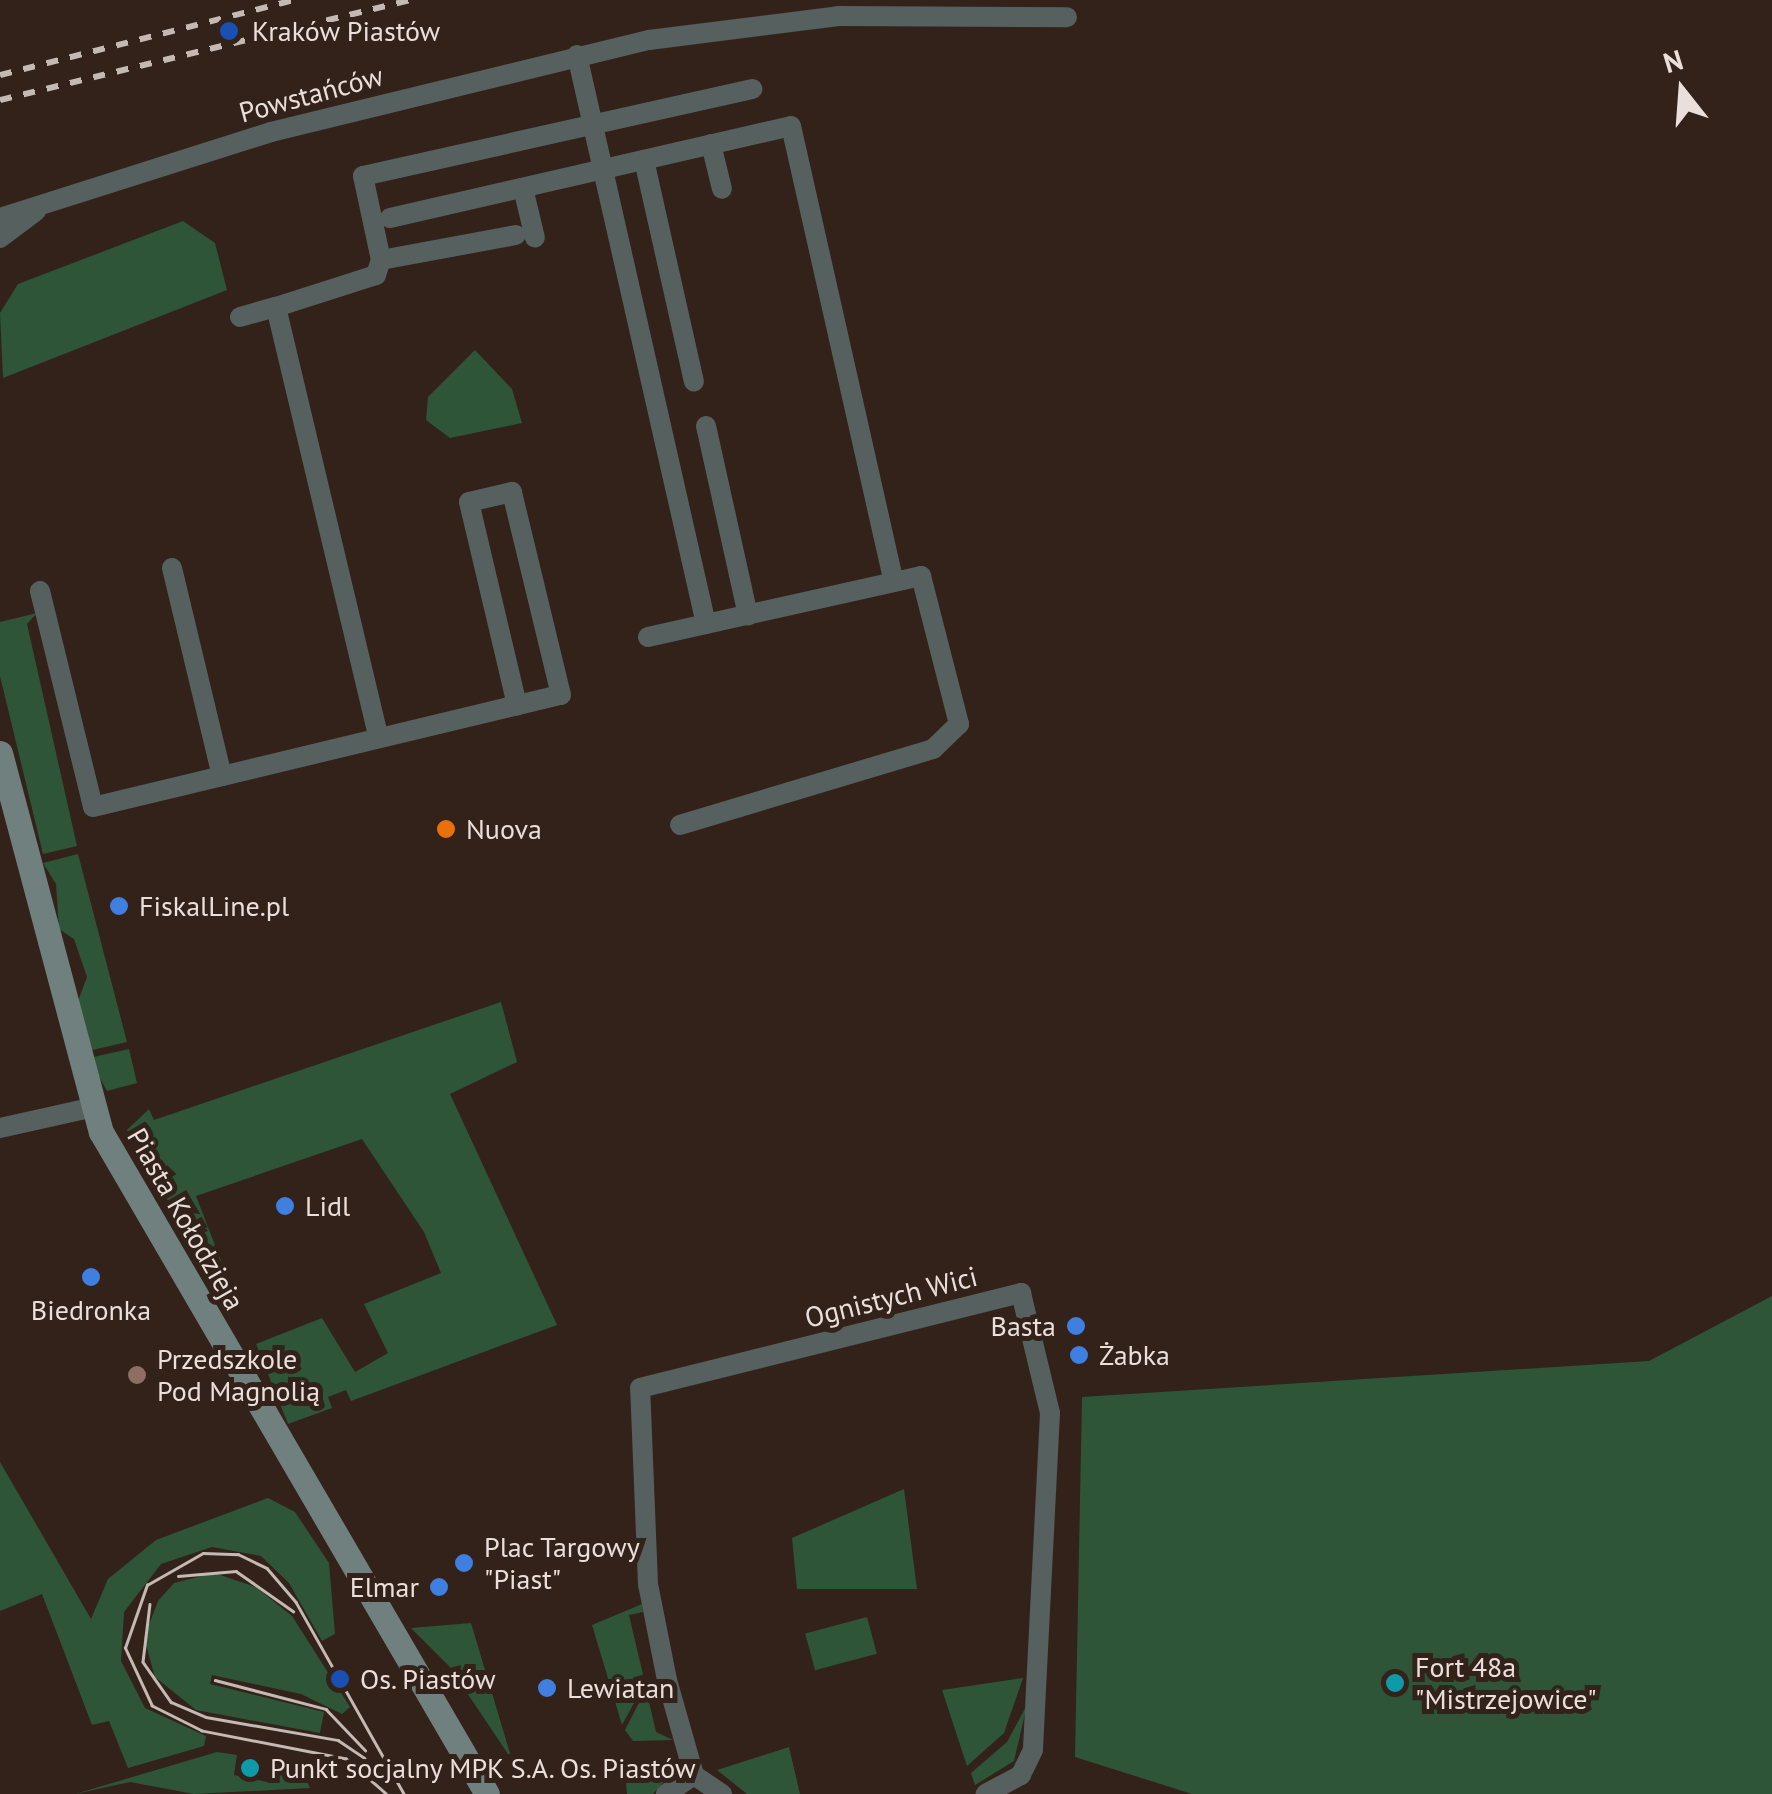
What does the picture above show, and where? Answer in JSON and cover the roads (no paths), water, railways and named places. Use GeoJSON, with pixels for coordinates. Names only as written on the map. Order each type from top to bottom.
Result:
{"type":"FeatureCollection","features":[{"type":"Feature","properties":{"kind":"street","name":"Powstańców"},"geometry":{"type":"LineString","coordinates":[[0,218],[215,148],[576,55],[838,16],[1067,17]]}},
{"type":"Feature","properties":{"kind":"street"},"geometry":{"type":"LineString","coordinates":[[576,55],[706,624]]}},
{"type":"Feature","properties":{"kind":"street"},"geometry":{"type":"LineString","coordinates":[[240,317],[369,280],[381,260],[363,176],[752,89]]}},
{"type":"Feature","properties":{"kind":"street"},"geometry":{"type":"LineString","coordinates":[[390,218],[790,126],[894,582]]}},
{"type":"Feature","properties":{"kind":"street"},"geometry":{"type":"LineString","coordinates":[[711,144],[722,189]]}},
{"type":"Feature","properties":{"kind":"street"},"geometry":{"type":"LineString","coordinates":[[644,160],[694,382]]}},
{"type":"Feature","properties":{"kind":"street"},"geometry":{"type":"LineString","coordinates":[[381,260],[526,237],[524,188]]}},
{"type":"Feature","properties":{"kind":"street","name":"Powstańców"},"geometry":{"type":"LineString","coordinates":[[0,238],[49,201]]}},
{"type":"Feature","properties":{"kind":"street"},"geometry":{"type":"LineString","coordinates":[[276,306],[379,738]]}},
{"type":"Feature","properties":{"kind":"street"},"geometry":{"type":"LineString","coordinates":[[706,426],[748,614]]}},
{"type":"Feature","properties":{"kind":"street"},"geometry":{"type":"LineString","coordinates":[[40,591],[93,807],[561,695],[512,492],[469,502],[517,705]]}},
{"type":"Feature","properties":{"kind":"street"},"geometry":{"type":"LineString","coordinates":[[172,568],[222,776]]}},
{"type":"Feature","properties":{"kind":"street"},"geometry":{"type":"LineString","coordinates":[[648,637],[922,576],[959,724],[933,749],[680,825]]}},
{"type":"Feature","properties":{"kind":"street","name":"Piasta Kołodzieja"},"geometry":{"type":"LineString","coordinates":[[0,753],[90,1108],[444,1730],[487,1794]]}},
{"type":"Feature","properties":{"kind":"street"},"geometry":{"type":"LineString","coordinates":[[0,1128],[90,1108]]}},
{"type":"Feature","properties":{"kind":"street","name":"Ognistych Wici"},"geometry":{"type":"LineString","coordinates":[[694,1775],[648,1584],[640,1388],[1022,1293],[1050,1413],[1033,1750],[1021,1775],[986,1794]]}},
{"type":"Feature","properties":{"kind":"street","name":"Piasta Kołodzieja"},"geometry":{"type":"LineString","coordinates":[[444,1730],[468,1794]]}},
{"type":"Feature","properties":{"kind":"street"},"geometry":{"type":"LineString","coordinates":[[666,1794],[694,1775],[722,1794]]}},
{"type":"Feature","properties":{"kind":"tram line"},"geometry":{"type":"LineString","coordinates":[[386,1794],[346,1759],[202,1731],[152,1706],[125,1648],[147,1585],[203,1553],[238,1554],[267,1568],[296,1602],[404,1794]]}},
{"type":"Feature","properties":{"kind":"tram line"},"geometry":{"type":"LineString","coordinates":[[178,1576],[236,1571],[293,1611]]}},
{"type":"Feature","properties":{"kind":"tram line"},"geometry":{"type":"LineString","coordinates":[[150,1604],[143,1662],[171,1702],[206,1717],[338,1740],[365,1758]]}},
{"type":"Feature","properties":{"kind":"tram line"},"geometry":{"type":"LineString","coordinates":[[215,1680],[326,1709],[365,1750]]}},
{"type":"Feature","properties":{"kind":"railway"},"geometry":{"type":"LineString","coordinates":[[0,75],[295,0]]}},
{"type":"Feature","properties":{"kind":"railway"},"geometry":{"type":"LineString","coordinates":[[0,100],[411,0]]}},
{"type":"Feature","properties":{"kind":"place","name":"Kraków Piastów"},"geometry":{"type":"Point","coordinates":[229,31]}},
{"type":"Feature","properties":{"kind":"place","name":"Nuova"},"geometry":{"type":"Point","coordinates":[446,829]}},
{"type":"Feature","properties":{"kind":"place","name":"FiskalLine.pl"},"geometry":{"type":"Point","coordinates":[119,906]}},
{"type":"Feature","properties":{"kind":"place","name":"Lidl"},"geometry":{"type":"Point","coordinates":[285,1206]}},
{"type":"Feature","properties":{"kind":"place","name":"Biedronka"},"geometry":{"type":"Point","coordinates":[91,1277]}},
{"type":"Feature","properties":{"kind":"place","name":"Basta"},"geometry":{"type":"Point","coordinates":[1076,1326]}},
{"type":"Feature","properties":{"kind":"place","name":"Żabka"},"geometry":{"type":"Point","coordinates":[1079,1355]}},
{"type":"Feature","properties":{"kind":"place","name":"Przedszkole Pod Magnolią"},"geometry":{"type":"Point","coordinates":[137,1375]}},
{"type":"Feature","properties":{"kind":"place","name":"Plac Targowy \"Piast\""},"geometry":{"type":"Point","coordinates":[464,1563]}},
{"type":"Feature","properties":{"kind":"place","name":"Elmar"},"geometry":{"type":"Point","coordinates":[439,1587]}},
{"type":"Feature","properties":{"kind":"place","name":"Os. Piastów"},"geometry":{"type":"Point","coordinates":[340,1679]}},
{"type":"Feature","properties":{"kind":"place","name":"Fort 48a \"Mistrzejowice\""},"geometry":{"type":"Point","coordinates":[1395,1683]}},
{"type":"Feature","properties":{"kind":"place","name":"Lewiatan"},"geometry":{"type":"Point","coordinates":[547,1688]}},
{"type":"Feature","properties":{"kind":"place","name":"Punkt socjalny MPK S.A. Os. Piastów"},"geometry":{"type":"Point","coordinates":[250,1768]}}]}
